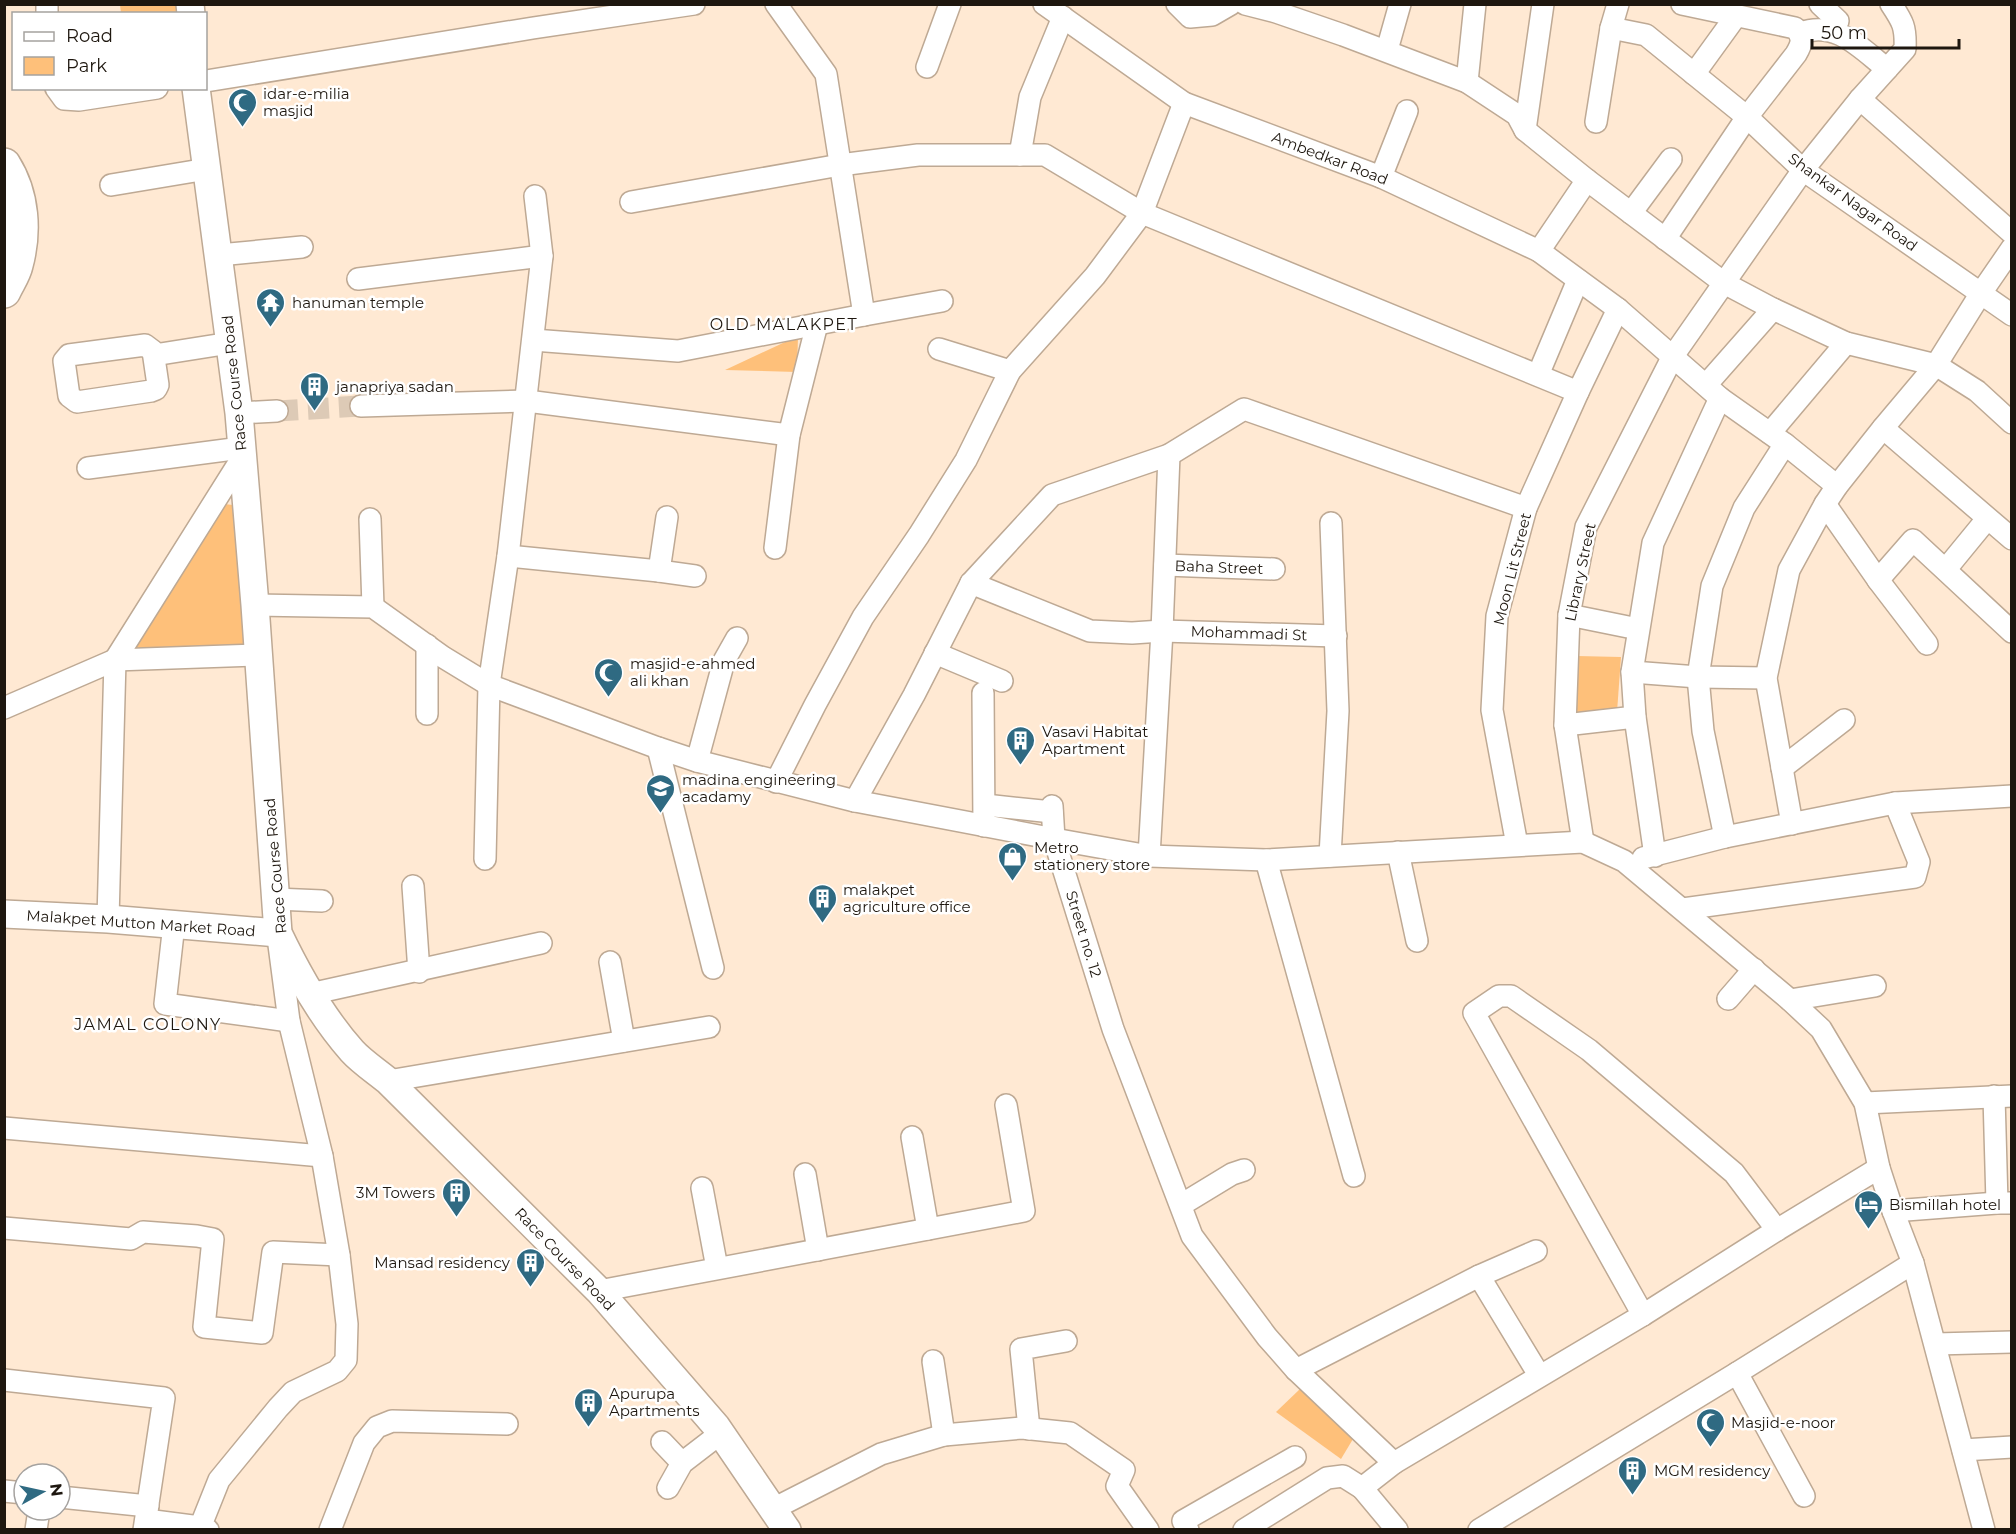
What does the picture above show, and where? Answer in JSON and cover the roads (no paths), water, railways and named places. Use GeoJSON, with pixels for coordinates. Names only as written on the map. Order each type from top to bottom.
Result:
{"type":"FeatureCollection","features":[{"type":"Feature","properties":{"kind":"main road"},"geometry":{"type":"LineString","coordinates":[[4,165],[20,203],[21,239],[15,267],[4,291]]}},
{"type":"Feature","properties":{"kind":"street"},"geometry":{"type":"LineString","coordinates":[[207,81],[694,4]]}},
{"type":"Feature","properties":{"kind":"street"},"geometry":{"type":"LineString","coordinates":[[776,4],[826,74],[864,315]]}},
{"type":"Feature","properties":{"kind":"street"},"geometry":{"type":"LineString","coordinates":[[927,67],[950,4]]}},
{"type":"Feature","properties":{"kind":"street","name":"Ambedkar Road"},"geometry":{"type":"LineString","coordinates":[[1044,4],[1184,103],[1381,177],[1539,251],[1618,309],[1713,392],[1837,486]]}},
{"type":"Feature","properties":{"kind":"street"},"geometry":{"type":"LineString","coordinates":[[1177,4],[1190,17],[1212,15],[1231,4]]}},
{"type":"Feature","properties":{"kind":"street"},"geometry":{"type":"LineString","coordinates":[[1245,4],[1276,12],[1387,50],[1467,82],[1517,115],[1525,130],[1587,180],[1724,283],[1846,343],[1936,365],[1977,391],[2012,423]]}},
{"type":"Feature","properties":{"kind":"street"},"geometry":{"type":"LineString","coordinates":[[1387,50],[1400,4]]}},
{"type":"Feature","properties":{"kind":"street"},"geometry":{"type":"LineString","coordinates":[[1467,82],[1475,4]]}},
{"type":"Feature","properties":{"kind":"street"},"geometry":{"type":"LineString","coordinates":[[1525,130],[1543,4]]}},
{"type":"Feature","properties":{"kind":"street"},"geometry":{"type":"LineString","coordinates":[[1596,122],[1611,28],[1618,4]]}},
{"type":"Feature","properties":{"kind":"street"},"geometry":{"type":"LineString","coordinates":[[1665,239],[1747,117],[1801,46],[1800,33],[1795,28],[1682,4]]}},
{"type":"Feature","properties":{"kind":"street"},"geometry":{"type":"LineString","coordinates":[[1820,4],[1838,21]]}},
{"type":"Feature","properties":{"kind":"street","name":"Library Street"},"geometry":{"type":"LineString","coordinates":[[1583,842],[1565,725],[1569,615],[1587,527],[1673,356],[1803,170],[1860,99],[1905,49],[1906,35],[1901,18],[1890,4]]}},
{"type":"Feature","properties":{"kind":"street"},"geometry":{"type":"LineString","coordinates":[[1694,74],[1736,16]]}},
{"type":"Feature","properties":{"kind":"street"},"geometry":{"type":"LineString","coordinates":[[1020,154],[1030,97],[1063,18]]}},
{"type":"Feature","properties":{"kind":"street","name":"Shankar Nagar Road"},"geometry":{"type":"LineString","coordinates":[[1611,28],[1646,35],[1747,117],[1803,170],[2012,315]]}},
{"type":"Feature","properties":{"kind":"street"},"geometry":{"type":"LineString","coordinates":[[1800,33],[1817,29],[1835,31],[1887,69]]}},
{"type":"Feature","properties":{"kind":"street"},"geometry":{"type":"LineString","coordinates":[[57,90],[64,99],[79,100],[144,90]]}},
{"type":"Feature","properties":{"kind":"street","name":"Race Course Road"},"geometry":{"type":"LineString","coordinates":[[196,90],[239,413],[278,933],[296,972],[353,1052],[388,1081],[599,1291],[721,1433],[780,1519]]}},
{"type":"Feature","properties":{"kind":"street"},"geometry":{"type":"LineString","coordinates":[[1860,99],[2012,233]]}},
{"type":"Feature","properties":{"kind":"street"},"geometry":{"type":"LineString","coordinates":[[776,782],[863,617],[919,535],[966,460],[1010,371],[1095,276],[1142,213],[1184,103]]}},
{"type":"Feature","properties":{"kind":"street"},"geometry":{"type":"LineString","coordinates":[[1381,177],[1407,111]]}},
{"type":"Feature","properties":{"kind":"street"},"geometry":{"type":"LineString","coordinates":[[631,202],[840,165],[918,155],[1045,155],[1142,213],[1578,392]]}},
{"type":"Feature","properties":{"kind":"street"},"geometry":{"type":"LineString","coordinates":[[1631,213],[1671,159]]}},
{"type":"Feature","properties":{"kind":"street"},"geometry":{"type":"LineString","coordinates":[[111,185],[207,169]]}},
{"type":"Feature","properties":{"kind":"street"},"geometry":{"type":"LineString","coordinates":[[1539,251],[1587,180]]}},
{"type":"Feature","properties":{"kind":"street"},"geometry":{"type":"LineString","coordinates":[[485,859],[489,685],[508,556],[542,256],[535,196]]}},
{"type":"Feature","properties":{"kind":"street"},"geometry":{"type":"LineString","coordinates":[[219,255],[302,247]]}},
{"type":"Feature","properties":{"kind":"street"},"geometry":{"type":"LineString","coordinates":[[1792,824],[1766,678],[1789,570],[1837,486],[1936,365],[2012,248]]}},
{"type":"Feature","properties":{"kind":"street"},"geometry":{"type":"LineString","coordinates":[[358,279],[542,256]]}},
{"type":"Feature","properties":{"kind":"street"},"geometry":{"type":"LineString","coordinates":[[1538,375],[1578,280]]}},
{"type":"Feature","properties":{"kind":"street"},"geometry":{"type":"LineString","coordinates":[[533,340],[678,351],[942,301]]}},
{"type":"Feature","properties":{"kind":"street","name":"Moon Lit Street"},"geometry":{"type":"LineString","coordinates":[[1517,845],[1492,710],[1497,616],[1526,508],[1618,309]]}},
{"type":"Feature","properties":{"kind":"street"},"geometry":{"type":"LineString","coordinates":[[1655,856],[1635,717],[1632,672],[1653,543],[1713,392],[1773,309]]}},
{"type":"Feature","properties":{"kind":"street"},"geometry":{"type":"LineString","coordinates":[[775,548],[789,435],[817,324]]}},
{"type":"Feature","properties":{"kind":"street"},"geometry":{"type":"LineString","coordinates":[[153,355],[230,343]]}},
{"type":"Feature","properties":{"kind":"street"},"geometry":{"type":"LineString","coordinates":[[1725,837],[1703,731],[1698,677],[1712,586],[1744,508],[1777,439],[1846,343]]}},
{"type":"Feature","properties":{"kind":"street"},"geometry":{"type":"LineString","coordinates":[[939,349],[1010,371]]}},
{"type":"Feature","properties":{"kind":"street"},"geometry":{"type":"LineString","coordinates":[[362,406],[527,401],[789,435]]}},
{"type":"Feature","properties":{"kind":"street"},"geometry":{"type":"LineString","coordinates":[[855,801],[914,695],[971,583],[1052,495],[1169,455],[1244,409],[1526,508]]}},
{"type":"Feature","properties":{"kind":"street"},"geometry":{"type":"LineString","coordinates":[[239,413],[277,411]]}},
{"type":"Feature","properties":{"kind":"street"},"geometry":{"type":"LineString","coordinates":[[1883,428],[2012,539]]}},
{"type":"Feature","properties":{"kind":"street"},"geometry":{"type":"LineString","coordinates":[[88,468],[242,453]]}},
{"type":"Feature","properties":{"kind":"street"},"geometry":{"type":"LineString","coordinates":[[108,919],[115,660],[242,453]]}},
{"type":"Feature","properties":{"kind":"street"},"geometry":{"type":"LineString","coordinates":[[1149,856],[1169,455]]}},
{"type":"Feature","properties":{"kind":"street"},"geometry":{"type":"LineString","coordinates":[[1825,504],[1878,580],[1927,644]]}},
{"type":"Feature","properties":{"kind":"street"},"geometry":{"type":"LineString","coordinates":[[659,571],[667,517]]}},
{"type":"Feature","properties":{"kind":"street"},"geometry":{"type":"LineString","coordinates":[[370,519],[373,607]]}},
{"type":"Feature","properties":{"kind":"street"},"geometry":{"type":"LineString","coordinates":[[1946,569],[1987,519]]}},
{"type":"Feature","properties":{"kind":"street"},"geometry":{"type":"LineString","coordinates":[[1330,856],[1338,711],[1331,523]]}},
{"type":"Feature","properties":{"kind":"street"},"geometry":{"type":"LineString","coordinates":[[1878,580],[1913,540],[2012,632]]}},
{"type":"Feature","properties":{"kind":"street"},"geometry":{"type":"LineString","coordinates":[[508,556],[695,576]]}},
{"type":"Feature","properties":{"kind":"street","name":"Baha Street"},"geometry":{"type":"LineString","coordinates":[[1165,565],[1274,569]]}},
{"type":"Feature","properties":{"kind":"street","name":"Mohammadi St"},"geometry":{"type":"LineString","coordinates":[[971,583],[1090,631],[1336,636]]}},
{"type":"Feature","properties":{"kind":"street"},"geometry":{"type":"LineString","coordinates":[[255,605],[373,607],[489,685],[658,748],[697,761],[855,801],[984,815],[1054,839],[1149,856],[1266,860],[1583,842],[1624,861],[1754,969],[1821,1029],[1865,1103],[1879,1168],[1913,1263],[1984,1530]]}},
{"type":"Feature","properties":{"kind":"street"},"geometry":{"type":"LineString","coordinates":[[1569,615],[1638,629]]}},
{"type":"Feature","properties":{"kind":"street"},"geometry":{"type":"LineString","coordinates":[[697,761],[724,661],[737,638]]}},
{"type":"Feature","properties":{"kind":"street"},"geometry":{"type":"LineString","coordinates":[[427,645],[427,714]]}},
{"type":"Feature","properties":{"kind":"street"},"geometry":{"type":"LineString","coordinates":[[935,653],[1002,681]]}},
{"type":"Feature","properties":{"kind":"street"},"geometry":{"type":"LineString","coordinates":[[4,708],[115,660],[258,655]]}},
{"type":"Feature","properties":{"kind":"street"},"geometry":{"type":"LineString","coordinates":[[1632,672],[1698,677],[1766,678]]}},
{"type":"Feature","properties":{"kind":"street"},"geometry":{"type":"LineString","coordinates":[[983,693],[984,815]]}},
{"type":"Feature","properties":{"kind":"street"},"geometry":{"type":"LineString","coordinates":[[1565,725],[1635,717]]}},
{"type":"Feature","properties":{"kind":"street"},"geometry":{"type":"LineString","coordinates":[[1782,768],[1844,720]]}},
{"type":"Feature","properties":{"kind":"street"},"geometry":{"type":"LineString","coordinates":[[658,748],[712,968]]}},
{"type":"Feature","properties":{"kind":"street"},"geometry":{"type":"LineString","coordinates":[[1624,861],[1655,856],[1725,837],[1896,803],[2012,796]]}},
{"type":"Feature","properties":{"kind":"street"},"geometry":{"type":"LineString","coordinates":[[1683,909],[1915,877],[1919,862],[1896,803]]}},
{"type":"Feature","properties":{"kind":"street","name":"Street no. 12"},"geometry":{"type":"LineString","coordinates":[[984,815],[1052,809],[1054,839],[1113,1029],[1192,1236],[1267,1337],[1296,1371],[1394,1463]]}},
{"type":"Feature","properties":{"kind":"street"},"geometry":{"type":"LineString","coordinates":[[1398,852],[1417,941]]}},
{"type":"Feature","properties":{"kind":"street"},"geometry":{"type":"LineString","coordinates":[[1266,860],[1354,1176]]}},
{"type":"Feature","properties":{"kind":"street"},"geometry":{"type":"LineString","coordinates":[[413,886],[419,972]]}},
{"type":"Feature","properties":{"kind":"street"},"geometry":{"type":"LineString","coordinates":[[276,899],[322,901]]}},
{"type":"Feature","properties":{"kind":"street","name":"Malakpet Mutton Market Road"},"geometry":{"type":"LineString","coordinates":[[4,914],[108,919],[278,933]]}},
{"type":"Feature","properties":{"kind":"street"},"geometry":{"type":"LineString","coordinates":[[174,924],[165,1004],[289,1021]]}},
{"type":"Feature","properties":{"kind":"street"},"geometry":{"type":"LineString","coordinates":[[72,1500],[146,1519],[202,1529],[219,1480],[278,1407],[293,1392],[338,1371],[346,1360],[346,1324],[339,1255],[322,1156],[289,1021],[278,933]]}},
{"type":"Feature","properties":{"kind":"street"},"geometry":{"type":"LineString","coordinates":[[310,994],[419,972],[541,943]]}},
{"type":"Feature","properties":{"kind":"street"},"geometry":{"type":"LineString","coordinates":[[610,962],[624,1041]]}},
{"type":"Feature","properties":{"kind":"street"},"geometry":{"type":"LineString","coordinates":[[1728,999],[1754,969]]}},
{"type":"Feature","properties":{"kind":"street"},"geometry":{"type":"LineString","coordinates":[[1790,1000],[1875,986]]}},
{"type":"Feature","properties":{"kind":"street"},"geometry":{"type":"LineString","coordinates":[[1643,1315],[1474,1013],[1499,996],[1512,996],[1589,1050],[1734,1173],[1777,1230]]}},
{"type":"Feature","properties":{"kind":"street"},"geometry":{"type":"LineString","coordinates":[[388,1081],[709,1027]]}},
{"type":"Feature","properties":{"kind":"street"},"geometry":{"type":"LineString","coordinates":[[1865,1103],[2003,1096],[2004,1203],[1893,1211]]}},
{"type":"Feature","properties":{"kind":"street"},"geometry":{"type":"LineString","coordinates":[[599,1291],[1024,1210],[1006,1105]]}},
{"type":"Feature","properties":{"kind":"street"},"geometry":{"type":"LineString","coordinates":[[4,1128],[322,1156]]}},
{"type":"Feature","properties":{"kind":"street"},"geometry":{"type":"LineString","coordinates":[[912,1137],[928,1229]]}},
{"type":"Feature","properties":{"kind":"street"},"geometry":{"type":"LineString","coordinates":[[1362,1488],[1394,1463],[1643,1315],[1879,1168]]}},
{"type":"Feature","properties":{"kind":"street"},"geometry":{"type":"LineString","coordinates":[[1181,1205],[1232,1174],[1244,1170]]}},
{"type":"Feature","properties":{"kind":"street"},"geometry":{"type":"LineString","coordinates":[[805,1174],[818,1250]]}},
{"type":"Feature","properties":{"kind":"street"},"geometry":{"type":"LineString","coordinates":[[702,1188],[717,1268]]}},
{"type":"Feature","properties":{"kind":"street"},"geometry":{"type":"LineString","coordinates":[[4,1228],[130,1239],[143,1232],[213,1239],[204,1327],[262,1333],[273,1252],[339,1255]]}},
{"type":"Feature","properties":{"kind":"street"},"geometry":{"type":"LineString","coordinates":[[1296,1371],[1479,1276],[1536,1251]]}},
{"type":"Feature","properties":{"kind":"street"},"geometry":{"type":"LineString","coordinates":[[1479,1530],[1913,1263]]}},
{"type":"Feature","properties":{"kind":"street"},"geometry":{"type":"LineString","coordinates":[[1479,1276],[1539,1375]]}},
{"type":"Feature","properties":{"kind":"street"},"geometry":{"type":"LineString","coordinates":[[1029,1429],[1021,1349],[1066,1341]]}},
{"type":"Feature","properties":{"kind":"street"},"geometry":{"type":"LineString","coordinates":[[1936,1344],[2012,1342]]}},
{"type":"Feature","properties":{"kind":"street"},"geometry":{"type":"LineString","coordinates":[[933,1361],[944,1435]]}},
{"type":"Feature","properties":{"kind":"street"},"geometry":{"type":"LineString","coordinates":[[1737,1373],[1804,1496]]}},
{"type":"Feature","properties":{"kind":"street"},"geometry":{"type":"LineString","coordinates":[[4,1380],[164,1398],[146,1519]]}},
{"type":"Feature","properties":{"kind":"street"},"geometry":{"type":"LineString","coordinates":[[330,1530],[364,1443],[377,1427],[392,1421],[507,1424]]}},
{"type":"Feature","properties":{"kind":"street"},"geometry":{"type":"LineString","coordinates":[[780,1519],[881,1454],[944,1435],[1029,1429],[1070,1433],[1124,1470],[1117,1485],[1148,1530]]}},
{"type":"Feature","properties":{"kind":"street"},"geometry":{"type":"LineString","coordinates":[[668,1488],[682,1463],[721,1433]]}},
{"type":"Feature","properties":{"kind":"street"},"geometry":{"type":"LineString","coordinates":[[662,1442],[682,1463]]}},
{"type":"Feature","properties":{"kind":"street"},"geometry":{"type":"LineString","coordinates":[[1963,1450],[2012,1447]]}},
{"type":"Feature","properties":{"kind":"street"},"geometry":{"type":"LineString","coordinates":[[1179,1527],[1295,1457]]}},
{"type":"Feature","properties":{"kind":"street"},"geometry":{"type":"LineString","coordinates":[[1244,1530],[1327,1478],[1343,1476],[1362,1488],[1397,1530]]}},
{"type":"Feature","properties":{"kind":"tunnel"},"geometry":{"type":"LineString","coordinates":[[277,411],[361,406]]}},
{"type":"Feature","properties":{"kind":"place","name":"idar-e-milia masjid"},"geometry":{"type":"Point","coordinates":[242,128]}},
{"type":"Feature","properties":{"kind":"place","name":"hanuman temple"},"geometry":{"type":"Point","coordinates":[271,328]}},
{"type":"Feature","properties":{"kind":"place","name":"janapriya sadan"},"geometry":{"type":"Point","coordinates":[315,412]}},
{"type":"Feature","properties":{"kind":"place","name":"masjid-e-ahmed ali khan"},"geometry":{"type":"Point","coordinates":[609,698]}},
{"type":"Feature","properties":{"kind":"place","name":"Vasavi Habitat Apartment"},"geometry":{"type":"Point","coordinates":[1021,766]}},
{"type":"Feature","properties":{"kind":"place","name":"madina engineering acadamy"},"geometry":{"type":"Point","coordinates":[661,814]}},
{"type":"Feature","properties":{"kind":"place","name":"Metro stationery store"},"geometry":{"type":"Point","coordinates":[1013,882]}},
{"type":"Feature","properties":{"kind":"place","name":"malakpet agriculture office"},"geometry":{"type":"Point","coordinates":[822,924]}},
{"type":"Feature","properties":{"kind":"place","name":"3M Towers"},"geometry":{"type":"Point","coordinates":[456,1218]}},
{"type":"Feature","properties":{"kind":"place","name":"Bismillah hotel"},"geometry":{"type":"Point","coordinates":[1868,1230]}},
{"type":"Feature","properties":{"kind":"place","name":"Mansad residency"},"geometry":{"type":"Point","coordinates":[531,1288]}},
{"type":"Feature","properties":{"kind":"place","name":"Apurupa Apartments"},"geometry":{"type":"Point","coordinates":[588,1428]}},
{"type":"Feature","properties":{"kind":"place","name":"Masjid-e-noor"},"geometry":{"type":"Point","coordinates":[1710,1448]}},
{"type":"Feature","properties":{"kind":"place","name":"MGM residency"},"geometry":{"type":"Point","coordinates":[1633,1496]}},
{"type":"Feature","properties":{"kind":"district","name":"OLD MALAKPET"},"geometry":{"type":"Point","coordinates":[784,324]}},
{"type":"Feature","properties":{"kind":"district","name":"JAMAL COLONY"},"geometry":{"type":"Point","coordinates":[148,1024]}}]}
